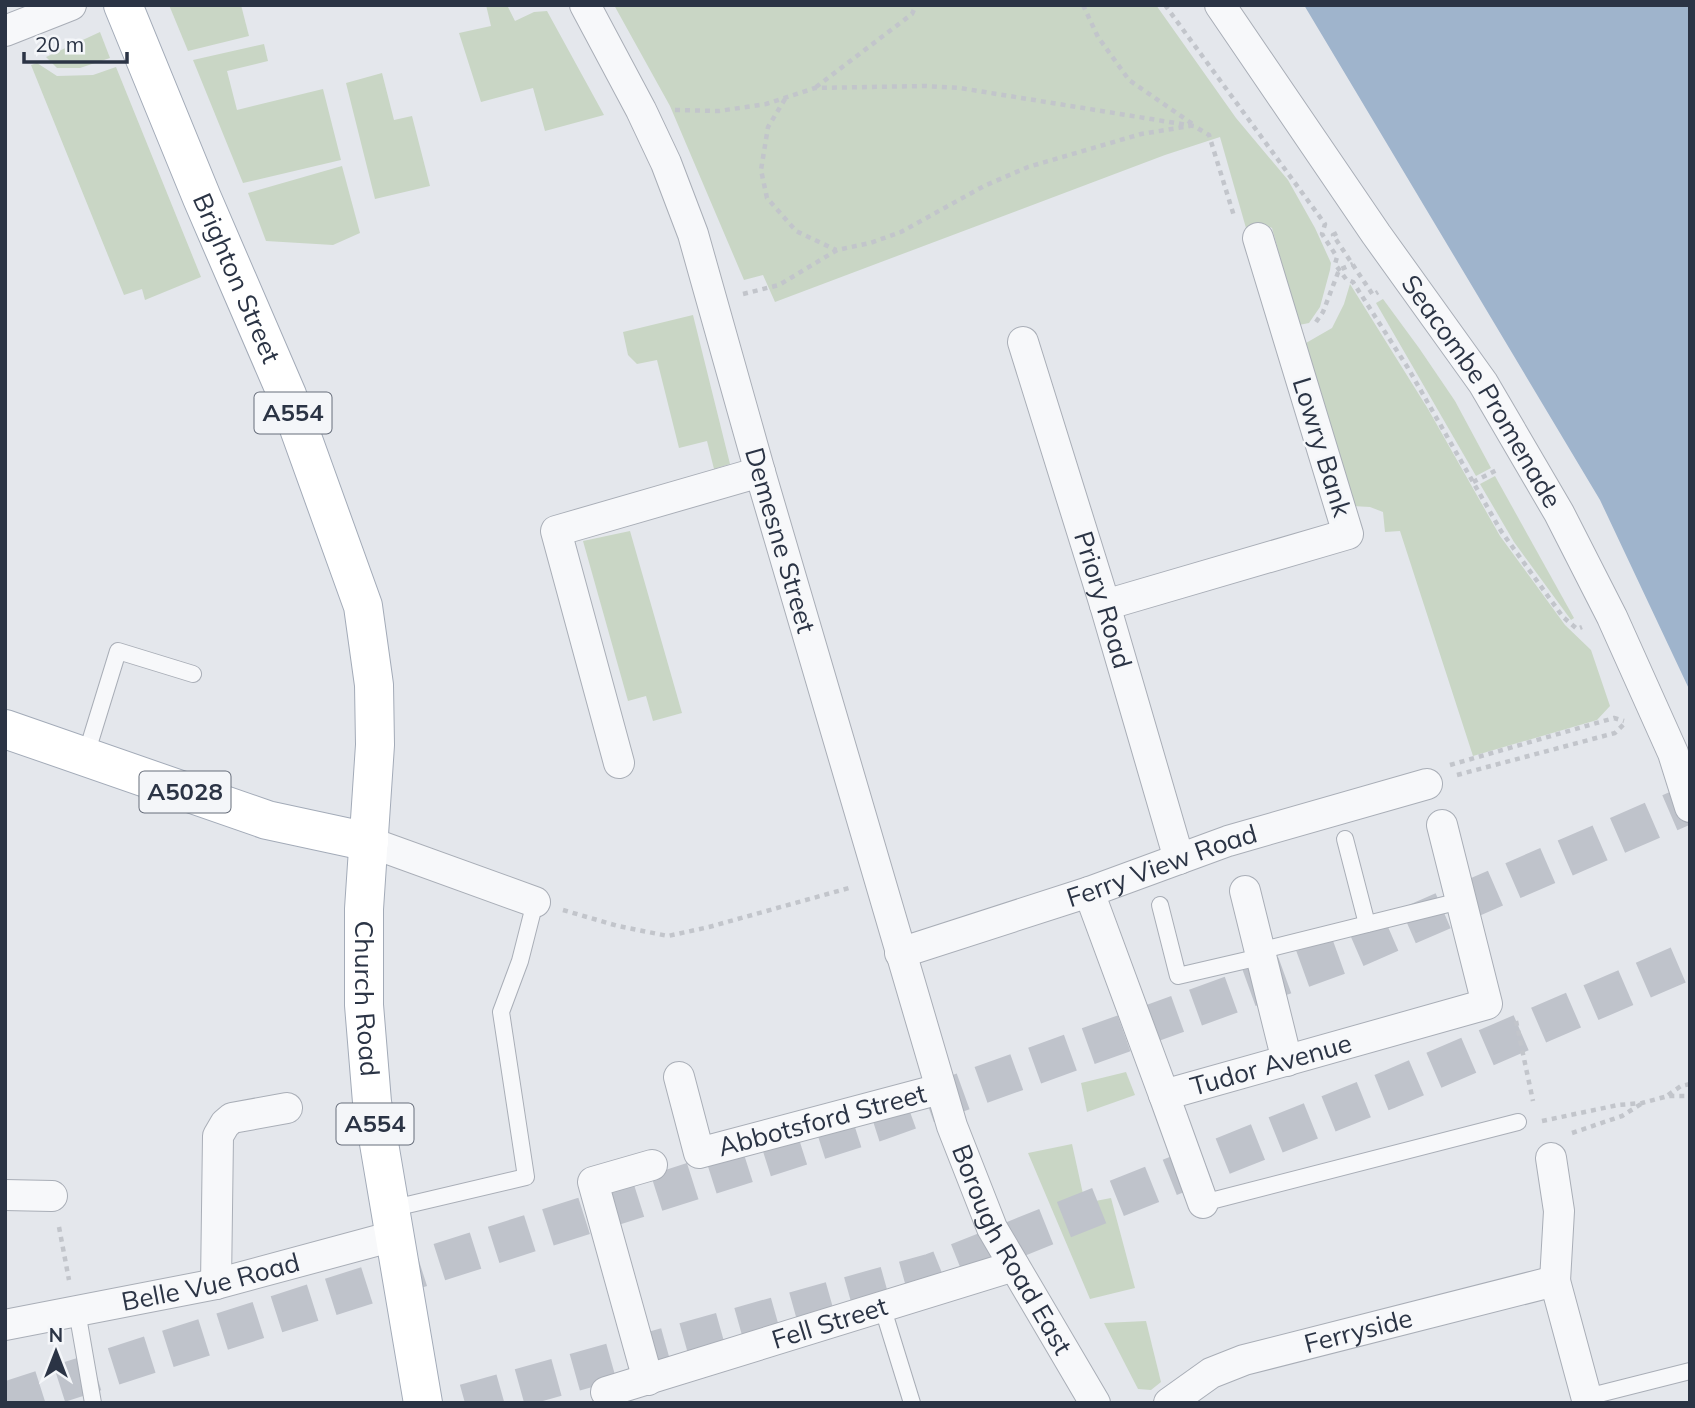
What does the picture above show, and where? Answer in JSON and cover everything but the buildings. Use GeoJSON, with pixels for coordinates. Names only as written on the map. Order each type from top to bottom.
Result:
{"type":"FeatureCollection","features":[{"type":"Feature","properties":{"kind":"main road","name":"Brighton Street"},"geometry":{"type":"LineString","coordinates":[[123,5],[286,395],[363,606],[374,685],[375,721],[369,842]]}},
{"type":"Feature","properties":{"kind":"main road","name":"A5028"},"geometry":{"type":"LineString","coordinates":[[5,729],[267,820],[369,842]]}},
{"type":"Feature","properties":{"kind":"main road","name":"Church Road"},"geometry":{"type":"LineString","coordinates":[[369,842],[364,909],[363,1005],[372,1102],[423,1403]]}},
{"type":"Feature","properties":{"kind":"street"},"geometry":{"type":"LineString","coordinates":[[5,31],[71,5]]}},
{"type":"Feature","properties":{"kind":"street","name":"Demesne Street"},"geometry":{"type":"LineString","coordinates":[[584,5],[641,110],[666,163],[693,234],[940,1088]]}},
{"type":"Feature","properties":{"kind":"street","name":"Seacombe Promenade"},"geometry":{"type":"LineString","coordinates":[[1220,5],[1376,234],[1483,383],[1559,513],[1612,617],[1673,753],[1690,807]]}},
{"type":"Feature","properties":{"kind":"street","name":"Lowry Bank"},"geometry":{"type":"LineString","coordinates":[[1105,605],[1348,534],[1258,238]]}},
{"type":"Feature","properties":{"kind":"street","name":"Priory Road"},"geometry":{"type":"LineString","coordinates":[[1023,342],[1105,605],[1179,859]]}},
{"type":"Feature","properties":{"kind":"street"},"geometry":{"type":"LineString","coordinates":[[619,763],[556,531],[760,472]]}},
{"type":"Feature","properties":{"kind":"street","name":"Ferry View Road"},"geometry":{"type":"LineString","coordinates":[[900,953],[1089,891],[1228,841],[1439,781]]}},
{"type":"Feature","properties":{"kind":"street"},"geometry":{"type":"LineString","coordinates":[[1442,825],[1487,1004]]}},
{"type":"Feature","properties":{"kind":"street"},"geometry":{"type":"LineString","coordinates":[[369,842],[535,902]]}},
{"type":"Feature","properties":{"kind":"street"},"geometry":{"type":"LineString","coordinates":[[1089,891],[1164,1096]]}},
{"type":"Feature","properties":{"kind":"street"},"geometry":{"type":"LineString","coordinates":[[1245,891],[1287,1060]]}},
{"type":"Feature","properties":{"kind":"street","name":"Tudor Avenue"},"geometry":{"type":"LineString","coordinates":[[1203,1203],[1164,1096],[1487,1004]]}},
{"type":"Feature","properties":{"kind":"street","name":"Abbotsford Street"},"geometry":{"type":"LineString","coordinates":[[679,1077],[699,1153],[940,1088]]}},
{"type":"Feature","properties":{"kind":"street","name":"Borough Road East"},"geometry":{"type":"LineString","coordinates":[[940,1088],[992,1228],[1095,1403]]}},
{"type":"Feature","properties":{"kind":"street"},"geometry":{"type":"LineString","coordinates":[[216,1284],[218,1136],[232,1118],[287,1108]]}},
{"type":"Feature","properties":{"kind":"street"},"geometry":{"type":"LineString","coordinates":[[1551,1158],[1559,1211],[1555,1281],[1587,1400]]}},
{"type":"Feature","properties":{"kind":"street"},"geometry":{"type":"LineString","coordinates":[[648,1380],[593,1182],[652,1165]]}},
{"type":"Feature","properties":{"kind":"street"},"geometry":{"type":"LineString","coordinates":[[5,1195],[52,1196]]}},
{"type":"Feature","properties":{"kind":"street","name":"Belle Vue Road"},"geometry":{"type":"LineString","coordinates":[[16,1323],[216,1284],[392,1222]]}},
{"type":"Feature","properties":{"kind":"street","name":"Fell Street"},"geometry":{"type":"LineString","coordinates":[[606,1392],[1014,1266]]}},
{"type":"Feature","properties":{"kind":"street","name":"Ferryside"},"geometry":{"type":"LineString","coordinates":[[1169,1403],[1211,1373],[1244,1360],[1555,1281]]}},
{"type":"Feature","properties":{"kind":"lane"},"geometry":{"type":"LineString","coordinates":[[85,758],[118,651],[193,674]]}},
{"type":"Feature","properties":{"kind":"lane"},"geometry":{"type":"LineString","coordinates":[[1345,839],[1367,924]]}},
{"type":"Feature","properties":{"kind":"lane"},"geometry":{"type":"LineString","coordinates":[[1160,905],[1178,976],[1460,901]]}},
{"type":"Feature","properties":{"kind":"lane"},"geometry":{"type":"LineString","coordinates":[[392,1222],[526,1177],[501,1012],[520,961],[535,902]]}},
{"type":"Feature","properties":{"kind":"lane"},"geometry":{"type":"LineString","coordinates":[[1203,1203],[1518,1122]]}},
{"type":"Feature","properties":{"kind":"lane"},"geometry":{"type":"LineString","coordinates":[[882,1306],[912,1403]]}},
{"type":"Feature","properties":{"kind":"lane"},"geometry":{"type":"LineString","coordinates":[[77,1311],[93,1403]]}},
{"type":"Feature","properties":{"kind":"lane"},"geometry":{"type":"LineString","coordinates":[[1587,1400],[1690,1371]]}},
{"type":"Feature","properties":{"kind":"path"},"geometry":{"type":"LineString","coordinates":[[641,110],[719,111],[766,104],[815,88],[912,14],[916,5]]}},
{"type":"Feature","properties":{"kind":"path"},"geometry":{"type":"LineString","coordinates":[[1083,5],[1098,37],[1129,80],[1209,135],[1238,229],[1258,238]]}},
{"type":"Feature","properties":{"kind":"path"},"geometry":{"type":"LineString","coordinates":[[1165,5],[1325,223],[1322,234],[1337,257],[1335,264],[1339,271],[1353,282],[1408,368],[1501,531],[1563,617],[1577,629],[1612,617]]}},
{"type":"Feature","properties":{"kind":"path"},"geometry":{"type":"LineString","coordinates":[[815,88],[960,88],[1194,125]]}},
{"type":"Feature","properties":{"kind":"path"},"geometry":{"type":"LineString","coordinates":[[785,99],[768,127],[761,170],[767,198],[796,231],[836,250]]}},
{"type":"Feature","properties":{"kind":"path"},"geometry":{"type":"LineString","coordinates":[[712,303],[779,285],[836,250],[870,243],[901,232],[984,186],[1028,167],[1141,134],[1194,125]]}},
{"type":"Feature","properties":{"kind":"path"},"geometry":{"type":"LineString","coordinates":[[1333,235],[1373,295]]}},
{"type":"Feature","properties":{"kind":"path"},"geometry":{"type":"LineString","coordinates":[[1320,319],[1339,271],[1353,264]]}},
{"type":"Feature","properties":{"kind":"path"},"geometry":{"type":"LineString","coordinates":[[1473,482],[1493,472]]}},
{"type":"Feature","properties":{"kind":"path"},"geometry":{"type":"LineString","coordinates":[[1614,718],[1627,722],[1615,733],[1439,781],[1439,768],[1614,718]]}},
{"type":"Feature","properties":{"kind":"path"},"geometry":{"type":"LineString","coordinates":[[535,902],[618,926],[668,936],[709,927],[879,878]]}},
{"type":"Feature","properties":{"kind":"path"},"geometry":{"type":"LineString","coordinates":[[1487,1004],[1514,1013],[1535,1110]]}},
{"type":"Feature","properties":{"kind":"path"},"geometry":{"type":"LineString","coordinates":[[1668,1096],[1681,1086],[1690,1084]]}},
{"type":"Feature","properties":{"kind":"path"},"geometry":{"type":"LineString","coordinates":[[1551,1158],[1571,1134],[1622,1116],[1642,1104],[1668,1096],[1690,1096]]}},
{"type":"Feature","properties":{"kind":"path"},"geometry":{"type":"LineString","coordinates":[[1538,1122],[1618,1105],[1642,1104]]}},
{"type":"Feature","properties":{"kind":"path"},"geometry":{"type":"LineString","coordinates":[[52,1196],[77,1311]]}},
{"type":"Feature","properties":{"kind":"green space"},"geometry":{"type":"Polygon","coordinates":[[[169,5],[241,5],[249,36],[188,51],[169,5]]]}},
{"type":"Feature","properties":{"kind":"green space"},"geometry":{"type":"Polygon","coordinates":[[[486,5],[507,5],[515,21],[534,12],[547,11],[604,115],[545,131],[533,88],[481,102],[459,33],[491,26],[486,5]]]}},
{"type":"Feature","properties":{"kind":"green space"},"geometry":{"type":"Polygon","coordinates":[[[614,5],[1156,5],[1236,118],[1288,180],[1315,228],[1331,263],[1320,307],[1309,323],[1299,325],[1272,228],[1263,224],[1246,228],[1220,137],[1165,155],[775,302],[763,275],[744,280],[670,106],[614,5]]]}},
{"type":"Feature","properties":{"kind":"green space"},"geometry":{"type":"Polygon","coordinates":[[[100,32],[110,58],[80,68],[57,68],[46,57],[100,32]]]}},
{"type":"Feature","properties":{"kind":"green space"},"geometry":{"type":"Polygon","coordinates":[[[264,44],[268,61],[227,71],[237,110],[323,89],[341,160],[243,183],[193,60],[264,44]]]}},
{"type":"Feature","properties":{"kind":"green space"},"geometry":{"type":"Polygon","coordinates":[[[37,63],[57,76],[93,75],[116,67],[201,277],[145,300],[142,289],[124,295],[31,65],[37,63]]]}},
{"type":"Feature","properties":{"kind":"green space"},"geometry":{"type":"Polygon","coordinates":[[[382,73],[394,120],[412,116],[430,186],[375,199],[346,83],[382,73]]]}},
{"type":"Feature","properties":{"kind":"green space"},"geometry":{"type":"Polygon","coordinates":[[[342,166],[360,233],[333,245],[266,241],[248,193],[342,166]]]}},
{"type":"Feature","properties":{"kind":"green space"},"geometry":{"type":"Polygon","coordinates":[[[1350,284],[1428,409],[1500,536],[1565,625],[1591,650],[1610,706],[1597,720],[1473,756],[1400,531],[1385,532],[1383,512],[1370,507],[1352,506],[1306,343],[1332,328],[1350,284]]]}},
{"type":"Feature","properties":{"kind":"green space"},"geometry":{"type":"Polygon","coordinates":[[[1383,299],[1455,401],[1491,468],[1476,476],[1376,303],[1383,299]]]}},
{"type":"Feature","properties":{"kind":"green space"},"geometry":{"type":"Polygon","coordinates":[[[693,315],[730,464],[714,469],[707,441],[679,448],[657,360],[637,364],[628,355],[623,332],[693,315]]]}},
{"type":"Feature","properties":{"kind":"green space"},"geometry":{"type":"Polygon","coordinates":[[[1495,476],[1574,618],[1571,620],[1514,542],[1480,484],[1495,476]]]}},
{"type":"Feature","properties":{"kind":"green space"},"geometry":{"type":"Polygon","coordinates":[[[630,531],[682,713],[653,721],[646,696],[628,701],[583,541],[630,531]]]}},
{"type":"Feature","properties":{"kind":"green space"},"geometry":{"type":"Polygon","coordinates":[[[1126,1072],[1135,1095],[1087,1112],[1081,1083],[1126,1072]]]}},
{"type":"Feature","properties":{"kind":"green space"},"geometry":{"type":"Polygon","coordinates":[[[1072,1144],[1085,1203],[1111,1198],[1135,1288],[1090,1299],[1028,1153],[1072,1144]]]}},
{"type":"Feature","properties":{"kind":"green space"},"geometry":{"type":"Polygon","coordinates":[[[1146,1321],[1161,1382],[1151,1390],[1138,1389],[1104,1323],[1146,1321]]]}},
{"type":"Feature","properties":{"kind":"water"},"geometry":{"type":"Polygon","coordinates":[[[1304,5],[1690,5],[1690,691],[1600,500],[1304,5]]]}},
{"type":"Feature","properties":{"kind":"tunnel"},"geometry":{"type":"LineString","coordinates":[[5,1401],[881,1121],[1341,955],[1690,804]]}},
{"type":"Feature","properties":{"kind":"tunnel"},"geometry":{"type":"LineString","coordinates":[[465,1403],[933,1272],[1388,1090],[1690,960]]}}]}
